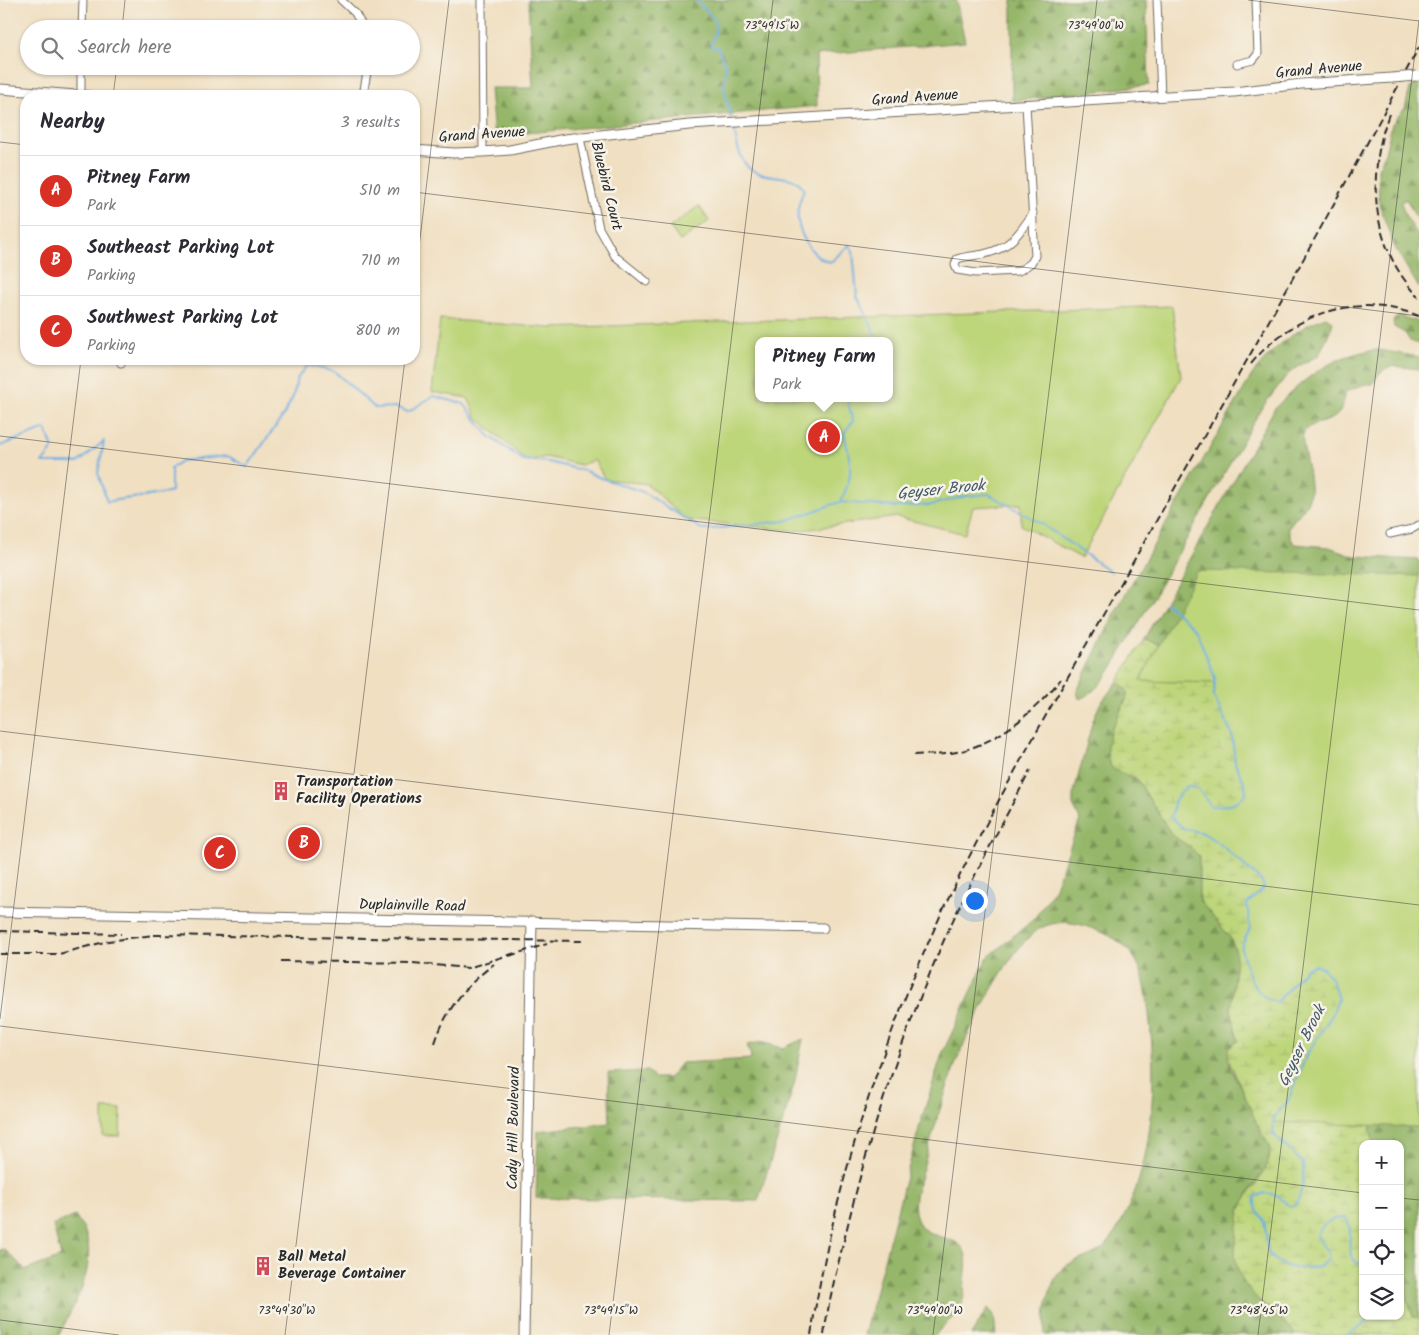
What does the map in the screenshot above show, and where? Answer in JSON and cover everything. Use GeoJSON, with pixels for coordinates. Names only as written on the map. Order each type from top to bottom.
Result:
{"type":"FeatureCollection","features":[{"type":"Feature","properties":{"kind":"street"},"geometry":{"type":"LineString","coordinates":[[82,0],[82,20]]}},
{"type":"Feature","properties":{"kind":"street"},"geometry":{"type":"LineString","coordinates":[[341,0],[355,13],[359,20]]}},
{"type":"Feature","properties":{"kind":"street"},"geometry":{"type":"LineString","coordinates":[[482,0],[483,152]]}},
{"type":"Feature","properties":{"kind":"street"},"geometry":{"type":"LineString","coordinates":[[1156,0],[1161,96]]}},
{"type":"Feature","properties":{"kind":"street"},"geometry":{"type":"LineString","coordinates":[[1238,64],[1253,60],[1258,54],[1256,0]]}},
{"type":"Feature","properties":{"kind":"street"},"geometry":{"type":"LineString","coordinates":[[82,75],[84,90]]}},
{"type":"Feature","properties":{"kind":"street"},"geometry":{"type":"LineString","coordinates":[[364,90],[366,75]]}},
{"type":"Feature","properties":{"kind":"street","name":"Grand Avenue"},"geometry":{"type":"LineString","coordinates":[[420,151],[446,153],[510,150],[580,138],[689,125],[1234,92],[1301,84],[1418,76]]}},
{"type":"Feature","properties":{"kind":"street"},"geometry":{"type":"LineString","coordinates":[[0,89],[20,91]]}},
{"type":"Feature","properties":{"kind":"street"},"geometry":{"type":"LineString","coordinates":[[1026,104],[1033,213],[1035,256],[1025,269],[1019,271],[976,274],[957,270],[955,265],[957,259],[986,254],[1007,245],[1016,238],[1033,213]]}},
{"type":"Feature","properties":{"kind":"street","name":"Bluebird Court"},"geometry":{"type":"LineString","coordinates":[[580,138],[599,228],[614,256],[647,282]]}},
{"type":"Feature","properties":{"kind":"street"},"geometry":{"type":"LineString","coordinates":[[1390,534],[1412,529],[1419,525]]}},
{"type":"Feature","properties":{"kind":"street","name":"Duplainville Road"},"geometry":{"type":"LineString","coordinates":[[0,912],[823,928]]}},
{"type":"Feature","properties":{"kind":"street","name":"Cady Hill Boulevard"},"geometry":{"type":"LineString","coordinates":[[524,1335],[532,921]]}},
{"type":"Feature","properties":{"kind":"green space"},"geometry":{"type":"Polygon","coordinates":[[[528,0],[956,0],[965,42],[816,55],[817,106],[494,136],[490,88],[533,88],[528,0]]]}},
{"type":"Feature","properties":{"kind":"green space"},"geometry":{"type":"Polygon","coordinates":[[[1012,0],[1146,0],[1149,85],[1012,101],[1012,0]]]}},
{"type":"Feature","properties":{"kind":"green space"},"geometry":{"type":"Polygon","coordinates":[[[1419,83],[1419,220],[1407,200],[1403,200],[1401,203],[1405,215],[1419,237],[1419,288],[1394,246],[1379,204],[1378,169],[1385,153],[1392,124],[1405,108],[1410,88],[1419,83]]]}},
{"type":"Feature","properties":{"kind":"green space"},"geometry":{"type":"Polygon","coordinates":[[[699,206],[709,221],[680,241],[670,227],[699,206]]]}},
{"type":"Feature","properties":{"kind":"green space"},"geometry":{"type":"Polygon","coordinates":[[[1172,306],[1181,377],[1081,558],[1021,525],[1021,504],[973,507],[965,534],[897,517],[795,531],[686,520],[647,484],[605,479],[594,460],[581,465],[546,457],[527,461],[477,418],[468,398],[432,392],[440,319],[550,328],[1172,306]]]}},
{"type":"Feature","properties":{"kind":"green space"},"geometry":{"type":"Polygon","coordinates":[[[1400,316],[1419,322],[1419,344],[1410,341],[1405,333],[1394,327],[1393,320],[1400,316]]]}},
{"type":"Feature","properties":{"kind":"green space"},"geometry":{"type":"Polygon","coordinates":[[[1326,317],[1333,322],[1319,355],[1287,375],[1261,409],[1113,667],[1095,690],[1079,699],[1077,691],[1118,607],[1252,375],[1284,341],[1304,327],[1326,317]]]}},
{"type":"Feature","properties":{"kind":"green space"},"geometry":{"type":"Polygon","coordinates":[[[1379,350],[1419,357],[1419,369],[1387,368],[1377,376],[1373,384],[1365,384],[1346,392],[1340,411],[1335,417],[1306,430],[1303,434],[1303,444],[1310,486],[1309,498],[1305,507],[1288,528],[1294,544],[1329,547],[1354,556],[1419,560],[1419,579],[1162,647],[1144,639],[1275,408],[1297,387],[1321,369],[1349,356],[1379,350]]]}},
{"type":"Feature","properties":{"kind":"green space"},"geometry":{"type":"Polygon","coordinates":[[[1197,571],[1419,576],[1419,1127],[1273,1122],[1278,1111],[1288,1101],[1307,1054],[1332,1015],[1338,999],[1332,980],[1324,969],[1315,965],[1306,968],[1277,1002],[1269,999],[1256,988],[1241,948],[1250,928],[1247,904],[1264,888],[1262,881],[1220,844],[1203,833],[1183,828],[1171,817],[1175,800],[1187,786],[1198,789],[1211,806],[1235,802],[1246,793],[1245,784],[1235,763],[1232,735],[1214,697],[1214,683],[1140,681],[1197,571]]]}},
{"type":"Feature","properties":{"kind":"green space"},"geometry":{"type":"Polygon","coordinates":[[[1144,639],[1162,647],[1246,655],[1368,1110],[1372,1140],[1359,1140],[1359,1320],[1404,1320],[1404,1278],[1413,1317],[1419,1318],[1419,1335],[1295,1335],[1280,1318],[1256,1297],[1243,1281],[1236,1262],[1235,1250],[1241,1209],[1264,1172],[1270,1153],[1268,1144],[1262,1135],[1228,1058],[1228,1049],[1238,1041],[1231,1008],[1236,958],[1235,949],[1230,937],[1199,900],[1199,856],[1190,847],[1172,835],[1137,779],[1113,769],[1108,761],[1107,744],[1128,692],[1118,681],[1144,639]]]}},
{"type":"Feature","properties":{"kind":"green space"},"geometry":{"type":"Polygon","coordinates":[[[1118,681],[1128,692],[1112,728],[1128,777],[1137,779],[1172,835],[1190,847],[1199,856],[1199,900],[1230,937],[1235,949],[1236,958],[1231,1008],[1238,1041],[1231,1045],[1230,1067],[1256,1117],[1262,1135],[1268,1140],[1270,1153],[1268,1166],[1252,1187],[1240,1210],[1235,1249],[1261,1304],[1290,1327],[1295,1335],[1045,1335],[1046,1306],[1052,1285],[1057,1276],[1069,1264],[1103,1248],[1111,1239],[1126,1212],[1138,1183],[1146,1153],[1153,1091],[1147,998],[1142,974],[1133,955],[1118,941],[1096,930],[1083,925],[1056,923],[1043,927],[1031,935],[1018,949],[980,1010],[949,1081],[915,1196],[915,1213],[919,1224],[926,1231],[961,1246],[965,1253],[964,1295],[961,1306],[957,1313],[936,1335],[864,1335],[921,1121],[942,1054],[987,958],[1034,919],[1054,890],[1080,820],[1073,805],[1073,796],[1093,720],[1100,704],[1118,681]]]}},
{"type":"Feature","properties":{"kind":"green space"},"geometry":{"type":"Polygon","coordinates":[[[803,1039],[794,1085],[758,1201],[536,1198],[538,1131],[610,1123],[608,1073],[647,1071],[655,1078],[669,1078],[681,1063],[752,1059],[747,1045],[761,1042],[783,1048],[803,1039]]]}},
{"type":"Feature","properties":{"kind":"green space"},"geometry":{"type":"Polygon","coordinates":[[[1419,1104],[1419,1318],[1413,1317],[1404,1280],[1404,1140],[1372,1140],[1368,1110],[1419,1104]]]}},
{"type":"Feature","properties":{"kind":"green space"},"geometry":{"type":"Polygon","coordinates":[[[103,1109],[121,1109],[120,1136],[103,1136],[103,1109]]]}},
{"type":"Feature","properties":{"kind":"green space"},"geometry":{"type":"Polygon","coordinates":[[[75,1216],[85,1232],[89,1259],[83,1285],[59,1335],[0,1335],[0,1250],[4,1249],[26,1270],[61,1257],[53,1225],[75,1216]]]}},
{"type":"Feature","properties":{"kind":"green space"},"geometry":{"type":"Polygon","coordinates":[[[988,1308],[994,1315],[996,1335],[971,1335],[988,1308]]]}},
{"type":"Feature","properties":{"kind":"waterway"},"geometry":{"type":"LineString","coordinates":[[696,0],[714,19],[716,29],[711,44],[712,47],[718,48],[726,67],[724,87],[731,118]]}},
{"type":"Feature","properties":{"kind":"waterway"},"geometry":{"type":"LineString","coordinates":[[734,129],[740,153],[747,166],[760,174],[793,180],[804,189],[798,206],[799,225],[811,249],[823,259],[831,262],[849,245],[853,251],[857,296],[875,337]]}},
{"type":"Feature","properties":{"kind":"waterway"},"geometry":{"type":"LineString","coordinates":[[0,446],[46,429],[53,449],[42,463],[78,463],[104,441],[98,473],[107,502],[171,491],[171,468],[181,461],[228,456],[247,467],[283,416],[293,397],[297,379],[307,365],[335,372],[375,408],[396,407],[408,412],[433,396],[464,404],[488,435],[523,460],[548,462],[585,471],[643,492],[703,530],[785,521],[840,502],[895,507],[931,505],[966,496],[989,494],[1039,522],[1111,572]]}},
{"type":"Feature","properties":{"kind":"waterway"},"geometry":{"type":"LineString","coordinates":[[840,502],[850,476],[850,461],[844,433],[853,421],[848,402]]}},
{"type":"Feature","properties":{"kind":"waterway","name":"Geyser Brook"},"geometry":{"type":"LineString","coordinates":[[1165,602],[1196,630],[1215,678],[1214,697],[1232,735],[1235,763],[1245,784],[1246,793],[1235,802],[1211,806],[1198,789],[1187,786],[1175,800],[1171,817],[1183,828],[1203,833],[1220,844],[1262,881],[1264,888],[1247,904],[1250,928],[1241,948],[1256,988],[1269,999],[1277,1002],[1306,968],[1315,965],[1324,969],[1332,980],[1338,999],[1332,1015],[1307,1054],[1288,1101],[1274,1117],[1273,1134],[1303,1163],[1303,1174],[1301,1191],[1294,1207],[1290,1207],[1274,1195],[1265,1193],[1255,1197],[1256,1207],[1264,1222],[1269,1253],[1281,1264],[1289,1267],[1307,1268],[1323,1264],[1329,1259],[1328,1253],[1317,1236],[1319,1231],[1328,1222],[1346,1218],[1350,1230],[1350,1253],[1359,1263]]}},
{"type":"Feature","properties":{"kind":"waterway","name":"Geyser Brook"},"geometry":{"type":"LineString","coordinates":[[1348,1335],[1369,1320]]}},
{"type":"Feature","properties":{"kind":"railway"},"geometry":{"type":"LineString","coordinates":[[811,1335],[820,1280],[832,1226],[862,1118],[899,1012],[943,910],[1009,781],[1276,309],[1419,47]]}},
{"type":"Feature","properties":{"kind":"railway"},"geometry":{"type":"LineString","coordinates":[[1389,114],[1377,162],[1377,210],[1382,234],[1391,256],[1403,278],[1419,297]]}},
{"type":"Feature","properties":{"kind":"railway"},"geometry":{"type":"LineString","coordinates":[[1251,364],[1267,346],[1286,332],[1306,320],[1327,312],[1349,307],[1372,306],[1396,309],[1419,316]]}},
{"type":"Feature","properties":{"kind":"railway"},"geometry":{"type":"LineString","coordinates":[[914,755],[945,754],[962,751],[995,737],[1010,728],[1038,705],[1061,679]]}},
{"type":"Feature","properties":{"kind":"railway"},"geometry":{"type":"LineString","coordinates":[[824,1335],[834,1279],[857,1190],[897,1058],[935,961],[957,913],[1030,771]]}},
{"type":"Feature","properties":{"kind":"railway"},"geometry":{"type":"LineString","coordinates":[[0,931],[121,934]]}},
{"type":"Feature","properties":{"kind":"railway"},"geometry":{"type":"LineString","coordinates":[[0,954],[59,954],[108,941],[153,935],[582,941]]}},
{"type":"Feature","properties":{"kind":"railway"},"geometry":{"type":"LineString","coordinates":[[509,956],[547,944]]}},
{"type":"Feature","properties":{"kind":"railway"},"geometry":{"type":"LineString","coordinates":[[281,961],[413,963],[468,968],[515,953]]}},
{"type":"Feature","properties":{"kind":"railway"},"geometry":{"type":"LineString","coordinates":[[435,1043],[445,1019],[458,999],[475,980],[494,964]]}},
{"type":"Feature","properties":{"kind":"place","name":"Pitney Farm"},"geometry":{"type":"Point","coordinates":[824,437]}},
{"type":"Feature","properties":{"kind":"place","name":"Transportation Facility Operations"},"geometry":{"type":"Point","coordinates":[281,791]}},
{"type":"Feature","properties":{"kind":"place","name":"Southeast Parking Lot"},"geometry":{"type":"Point","coordinates":[304,843]}},
{"type":"Feature","properties":{"kind":"place","name":"Southwest Parking Lot"},"geometry":{"type":"Point","coordinates":[220,853]}},
{"type":"Feature","properties":{"kind":"place","name":"Ball Metal Beverage Container"},"geometry":{"type":"Point","coordinates":[263,1266]}}]}
